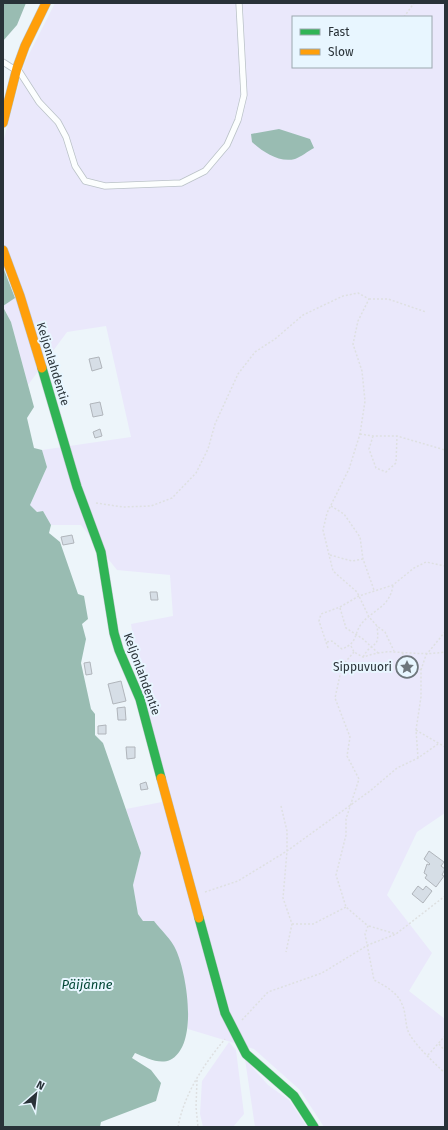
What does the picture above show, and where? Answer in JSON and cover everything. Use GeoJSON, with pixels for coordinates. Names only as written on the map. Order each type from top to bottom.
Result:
{"type":"FeatureCollection","features":[{"type":"Feature","properties":{"kind":"street"},"geometry":{"type":"LineString","coordinates":[[3,123],[17,69],[25,46],[46,3]]}},
{"type":"Feature","properties":{"kind":"street","name":"Keljonlahdentie"},"geometry":{"type":"LineString","coordinates":[[3,250],[20,296],[82,501],[101,552],[117,645],[140,699],[225,1013],[246,1054],[294,1096],[314,1127]]}},
{"type":"Feature","properties":{"kind":"lane"},"geometry":{"type":"LineString","coordinates":[[3,62],[17,69],[39,102],[58,122],[66,137],[75,166],[85,181],[105,186],[181,183],[205,171],[227,145],[238,120],[244,95],[239,3]]}},
{"type":"Feature","properties":{"kind":"path"},"geometry":{"type":"LineString","coordinates":[[405,16],[414,3]]}},
{"type":"Feature","properties":{"kind":"path"},"geometry":{"type":"LineString","coordinates":[[82,501],[123,506],[151,506],[172,498],[196,473],[208,449],[215,424],[238,374],[254,352],[275,339],[303,315],[343,296],[358,293],[369,299],[388,299],[426,312]]}},
{"type":"Feature","properties":{"kind":"path"},"geometry":{"type":"LineString","coordinates":[[369,299],[358,321],[353,344],[362,372],[365,401],[360,434],[349,469],[331,506],[323,530],[333,571],[357,592],[369,617],[385,632],[394,651]]}},
{"type":"Feature","properties":{"kind":"path"},"geometry":{"type":"LineString","coordinates":[[360,434],[373,436],[397,436],[445,450]]}},
{"type":"Feature","properties":{"kind":"path"},"geometry":{"type":"LineString","coordinates":[[373,436],[369,449],[376,468],[386,472],[396,463],[397,436]]}},
{"type":"Feature","properties":{"kind":"path"},"geometry":{"type":"LineString","coordinates":[[331,506],[344,514],[360,538],[363,559],[374,590]]}},
{"type":"Feature","properties":{"kind":"path"},"geometry":{"type":"LineString","coordinates":[[330,555],[352,561],[363,559]]}},
{"type":"Feature","properties":{"kind":"path"},"geometry":{"type":"LineString","coordinates":[[328,648],[319,621],[321,614],[340,608],[359,596],[393,585],[414,568],[426,562],[445,566]]}},
{"type":"Feature","properties":{"kind":"path"},"geometry":{"type":"LineString","coordinates":[[327,642],[332,641],[342,649],[350,646],[357,637],[361,625],[369,617],[380,610],[392,595],[393,585]]}},
{"type":"Feature","properties":{"kind":"path"},"geometry":{"type":"LineString","coordinates":[[340,608],[346,628],[371,646],[378,653]]}},
{"type":"Feature","properties":{"kind":"path"},"geometry":{"type":"LineString","coordinates":[[363,657],[371,646],[376,645],[378,640],[377,626]]}},
{"type":"Feature","properties":{"kind":"path"},"geometry":{"type":"LineString","coordinates":[[418,758],[416,730],[421,697],[421,670],[426,655],[445,632]]}},
{"type":"Feature","properties":{"kind":"path"},"geometry":{"type":"LineString","coordinates":[[350,646],[354,652],[363,657],[394,651],[426,655],[445,652]]}},
{"type":"Feature","properties":{"kind":"path"},"geometry":{"type":"LineString","coordinates":[[354,652],[342,666],[335,698],[350,737],[347,756],[359,779],[346,818],[346,835],[336,875],[346,907],[368,926],[396,934]]}},
{"type":"Feature","properties":{"kind":"path"},"geometry":{"type":"LineString","coordinates":[[402,653],[421,670]]}},
{"type":"Feature","properties":{"kind":"path"},"geometry":{"type":"LineString","coordinates":[[416,730],[445,747]]}},
{"type":"Feature","properties":{"kind":"path"},"geometry":{"type":"LineString","coordinates":[[193,896],[238,881],[287,851],[370,791],[397,768],[418,758],[438,744]]}},
{"type":"Feature","properties":{"kind":"path"},"geometry":{"type":"LineString","coordinates":[[281,806],[287,831],[283,898],[292,924],[286,952]]}},
{"type":"Feature","properties":{"kind":"path"},"geometry":{"type":"LineString","coordinates":[[178,1127],[197,1078],[211,1056],[233,1029],[268,992],[322,973],[368,945],[396,934],[445,896]]}},
{"type":"Feature","properties":{"kind":"path"},"geometry":{"type":"LineString","coordinates":[[292,924],[313,924],[346,907]]}},
{"type":"Feature","properties":{"kind":"path"},"geometry":{"type":"LineString","coordinates":[[368,926],[366,934],[374,980],[390,988],[402,1004],[408,1032],[418,1048],[428,1055],[445,1072]]}},
{"type":"Feature","properties":{"kind":"path"},"geometry":{"type":"LineString","coordinates":[[428,1055],[445,1036]]}},
{"type":"Feature","properties":{"kind":"path"},"geometry":{"type":"LineString","coordinates":[[439,1044],[445,1051]]}},
{"type":"Feature","properties":{"kind":"path"},"geometry":{"type":"LineString","coordinates":[[197,1078],[196,1106],[198,1127]]}},
{"type":"Feature","properties":{"kind":"shaded area"},"geometry":{"type":"Polygon","coordinates":[[[55,3],[445,3],[445,813],[417,832],[387,895],[432,953],[409,991],[445,1019],[445,1127],[324,1127],[300,1090],[254,1049],[188,1029],[186,987],[138,914],[133,885],[141,853],[126,809],[162,802],[154,766],[131,624],[173,616],[170,575],[117,570],[81,525],[51,525],[43,511],[37,512],[30,505],[47,467],[42,450],[131,437],[106,326],[67,332],[28,385],[11,322],[3,306],[15,297],[3,237],[3,142],[25,62],[55,3]]]}},
{"type":"Feature","properties":{"kind":"shaded area"},"geometry":{"type":"Polygon","coordinates":[[[229,1042],[236,1050],[244,1114],[233,1127],[203,1127],[200,1114],[202,1081],[229,1042]]]}},
{"type":"Feature","properties":{"kind":"shaded area"},"geometry":{"type":"Polygon","coordinates":[[[245,1059],[268,1085],[289,1100],[307,1127],[255,1127],[245,1059]]]}},
{"type":"Feature","properties":{"kind":"water"},"geometry":{"type":"Polygon","coordinates":[[[3,3],[26,3],[17,25],[3,41],[3,3]]]}},
{"type":"Feature","properties":{"kind":"water"},"geometry":{"type":"Polygon","coordinates":[[[279,129],[310,139],[314,148],[300,157],[289,160],[272,156],[252,142],[251,134],[279,129]]]}},
{"type":"Feature","properties":{"kind":"water"},"geometry":{"type":"Polygon","coordinates":[[[3,267],[15,298],[3,306],[3,267]]]}},
{"type":"Feature","properties":{"kind":"water","name":"Päijänne"},"geometry":{"type":"Polygon","coordinates":[[[3,307],[11,322],[34,407],[27,418],[34,448],[42,450],[47,467],[30,505],[37,512],[43,511],[51,525],[49,533],[60,542],[78,594],[84,596],[88,619],[82,624],[86,639],[81,663],[91,709],[95,714],[95,735],[103,743],[141,853],[133,885],[138,914],[143,921],[154,921],[172,943],[180,961],[187,992],[188,1025],[185,1040],[179,1052],[170,1060],[161,1062],[135,1053],[132,1058],[151,1070],[161,1083],[156,1101],[101,1122],[100,1127],[3,1127],[3,307]]]}},
{"type":"Feature","properties":{"kind":"building"},"geometry":{"type":"Polygon","coordinates":[[[99,357],[102,368],[92,371],[89,359],[99,357]]]}},
{"type":"Feature","properties":{"kind":"building"},"geometry":{"type":"Polygon","coordinates":[[[100,402],[103,415],[93,417],[90,404],[100,402]]]}},
{"type":"Feature","properties":{"kind":"building"},"geometry":{"type":"Polygon","coordinates":[[[100,429],[102,436],[95,438],[93,432],[100,429]]]}},
{"type":"Feature","properties":{"kind":"building"},"geometry":{"type":"Polygon","coordinates":[[[72,535],[74,543],[63,545],[61,537],[72,535]]]}},
{"type":"Feature","properties":{"kind":"building"},"geometry":{"type":"Polygon","coordinates":[[[150,592],[157,592],[158,600],[151,600],[150,592]]]}},
{"type":"Feature","properties":{"kind":"building"},"geometry":{"type":"Polygon","coordinates":[[[90,662],[92,674],[86,675],[84,663],[90,662]]]}},
{"type":"Feature","properties":{"kind":"building"},"geometry":{"type":"Polygon","coordinates":[[[121,681],[126,701],[113,704],[108,684],[121,681]]]}},
{"type":"Feature","properties":{"kind":"building"},"geometry":{"type":"Polygon","coordinates":[[[125,707],[126,720],[118,720],[117,708],[125,707]]]}},
{"type":"Feature","properties":{"kind":"building"},"geometry":{"type":"Polygon","coordinates":[[[106,725],[106,734],[98,734],[98,726],[106,725]]]}},
{"type":"Feature","properties":{"kind":"building"},"geometry":{"type":"Polygon","coordinates":[[[126,747],[135,747],[135,758],[127,759],[126,747]]]}},
{"type":"Feature","properties":{"kind":"building"},"geometry":{"type":"Polygon","coordinates":[[[146,782],[148,789],[141,790],[140,784],[146,782]]]}},
{"type":"Feature","properties":{"kind":"building"},"geometry":{"type":"Polygon","coordinates":[[[429,851],[444,862],[441,866],[445,869],[442,875],[444,876],[436,887],[425,878],[427,875],[424,873],[427,864],[430,864],[424,859],[429,851]]]}},
{"type":"Feature","properties":{"kind":"building"},"geometry":{"type":"Polygon","coordinates":[[[418,886],[423,890],[426,886],[432,891],[423,903],[412,894],[418,886]]]}},
{"type":"Feature","properties":{"kind":"traffic: fast"},"geometry":{"type":"LineString","coordinates":[[42,368],[77,487],[101,552],[114,633],[119,650],[140,699],[161,778]]}},
{"type":"Feature","properties":{"kind":"traffic: fast"},"geometry":{"type":"LineString","coordinates":[[199,918],[225,1013],[246,1054],[294,1096],[314,1127]]}},
{"type":"Feature","properties":{"kind":"traffic: slow"},"geometry":{"type":"LineString","coordinates":[[3,123],[17,68],[25,46],[46,3]]}},
{"type":"Feature","properties":{"kind":"traffic: slow"},"geometry":{"type":"LineString","coordinates":[[3,250],[20,296],[42,368]]}},
{"type":"Feature","properties":{"kind":"traffic: slow"},"geometry":{"type":"LineString","coordinates":[[161,778],[199,918]]}},
{"type":"Feature","properties":{"kind":"place","name":"Sippuvuori"},"geometry":{"type":"Point","coordinates":[407,667]}}]}
